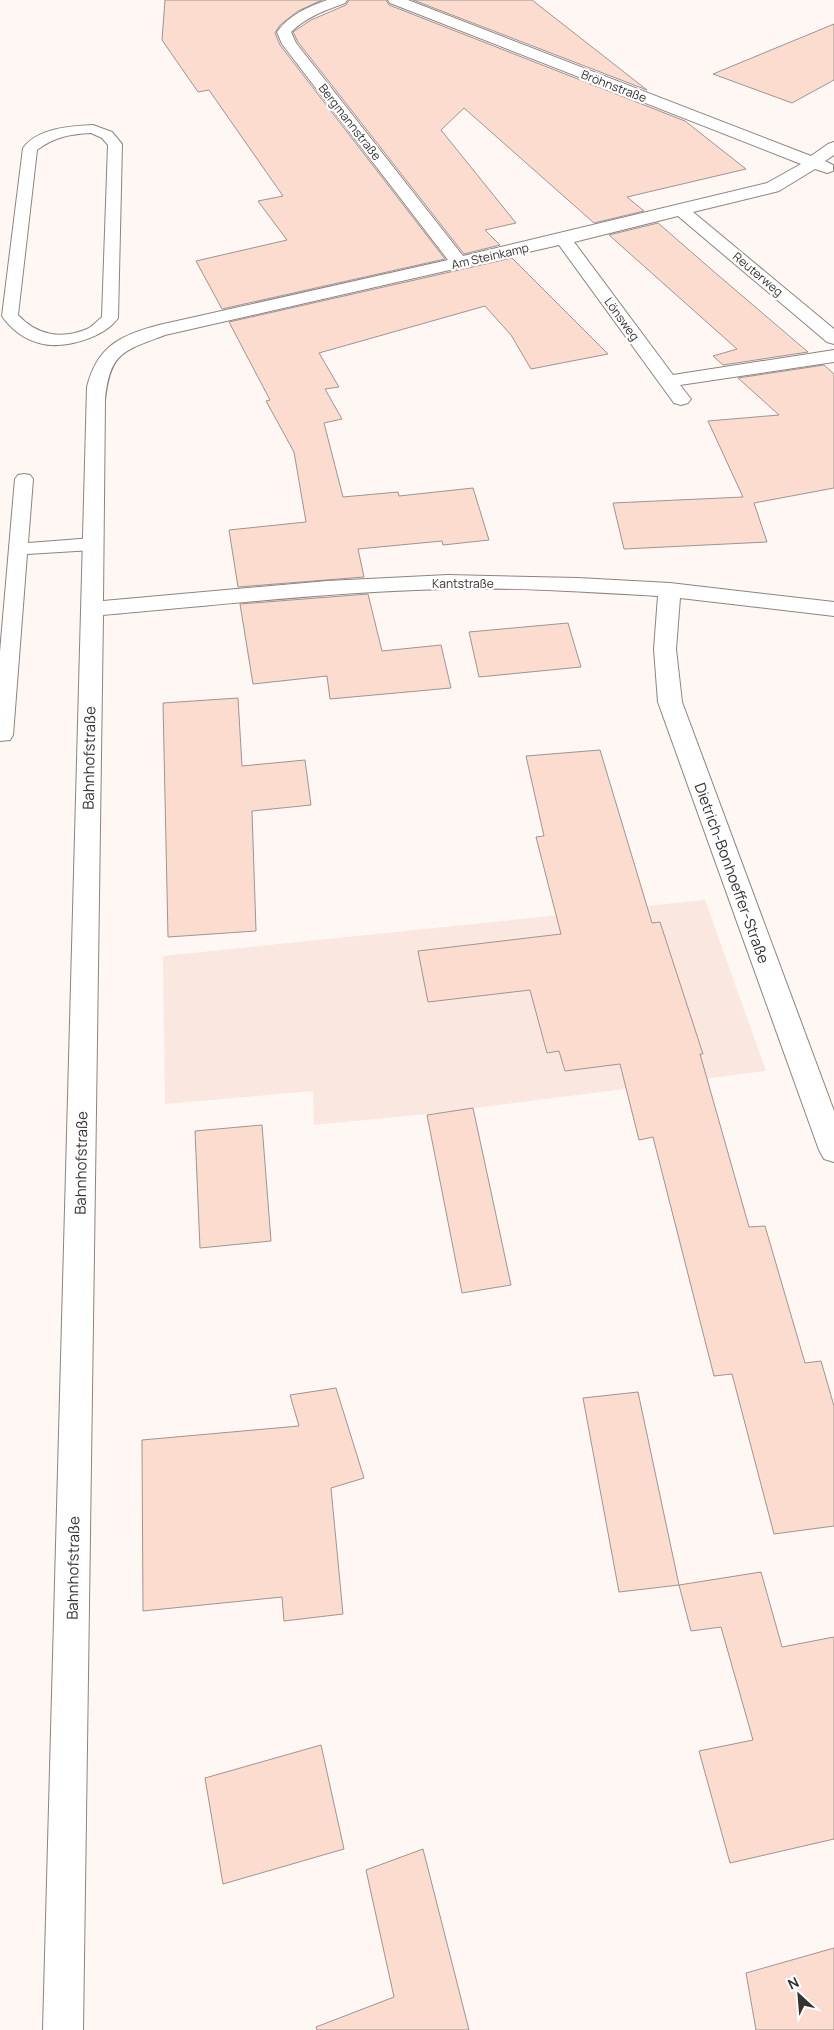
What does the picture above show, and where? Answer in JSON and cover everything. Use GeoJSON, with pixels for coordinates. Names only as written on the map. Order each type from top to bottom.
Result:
{"type":"FeatureCollection","features":[{"type":"Feature","properties":{"kind":"street","name":"Bergmannstraße"},"geometry":{"type":"LineString","coordinates":[[340,0],[313,10],[292,22],[284,32],[289,44],[459,263]]}},
{"type":"Feature","properties":{"kind":"street","name":"Bröhnstraße"},"geometry":{"type":"LineString","coordinates":[[395,0],[834,170]]}},
{"type":"Feature","properties":{"kind":"street","name":"Am Steinkamp"},"geometry":{"type":"LineString","coordinates":[[159,331],[459,263],[773,186],[800,172],[834,147]]}},
{"type":"Feature","properties":{"kind":"street","name":"Reuterweg"},"geometry":{"type":"LineString","coordinates":[[681,210],[834,338]]}},
{"type":"Feature","properties":{"kind":"street","name":"Lönsweg"},"geometry":{"type":"LineString","coordinates":[[563,238],[681,399]]}},
{"type":"Feature","properties":{"kind":"street","name":"Bahnhofstraße"},"geometry":{"type":"LineString","coordinates":[[63,2030],[97,381],[104,363],[121,345],[159,331]]}},
{"type":"Feature","properties":{"kind":"street"},"geometry":{"type":"LineString","coordinates":[[668,381],[834,356]]}},
{"type":"Feature","properties":{"kind":"street","name":"Kantstraße"},"geometry":{"type":"LineString","coordinates":[[92,609],[327,588],[448,582],[578,585],[670,590],[834,609]]}},
{"type":"Feature","properties":{"kind":"street","name":"Dietrich-Bonhoeffer-Straße"},"geometry":{"type":"LineString","coordinates":[[670,590],[665,649],[670,702],[834,1150]]}},
{"type":"Feature","properties":{"kind":"lane"},"geometry":{"type":"LineString","coordinates":[[94,332],[110,318],[115,144],[108,135],[93,129],[69,130],[44,137],[30,148],[10,316],[22,330],[43,339],[72,338],[94,332],[121,345]]}},
{"type":"Feature","properties":{"kind":"lane"},"geometry":{"type":"LineString","coordinates":[[3,735],[24,480]]}},
{"type":"Feature","properties":{"kind":"lane"},"geometry":{"type":"LineString","coordinates":[[18,549],[94,544]]}},
{"type":"Feature","properties":{"kind":"shaded area"},"geometry":{"type":"Polygon","coordinates":[[[705,900],[766,1071],[427,1114],[314,1125],[313,1091],[165,1104],[163,956],[705,900]]]}},
{"type":"Feature","properties":{"kind":"building"},"geometry":{"type":"Polygon","coordinates":[[[165,0],[322,0],[298,11],[280,25],[275,33],[280,45],[445,259],[222,309],[196,261],[287,240],[258,201],[283,196],[209,90],[198,92],[162,40],[165,0]]]}},
{"type":"Feature","properties":{"kind":"building"},"geometry":{"type":"Polygon","coordinates":[[[349,0],[386,0],[389,5],[685,121],[746,169],[627,197],[644,211],[594,223],[464,108],[441,130],[516,223],[485,230],[500,245],[464,254],[298,42],[293,32],[311,20],[346,5],[349,0]]]}},
{"type":"Feature","properties":{"kind":"building"},"geometry":{"type":"Polygon","coordinates":[[[413,0],[532,0],[647,90],[413,0]]]}},
{"type":"Feature","properties":{"kind":"building"},"geometry":{"type":"Polygon","coordinates":[[[834,24],[834,80],[792,103],[713,74],[834,24]]]}},
{"type":"Feature","properties":{"kind":"building"},"geometry":{"type":"Polygon","coordinates":[[[658,223],[808,352],[723,365],[713,356],[737,349],[609,235],[658,223]]]}},
{"type":"Feature","properties":{"kind":"building"},"geometry":{"type":"Polygon","coordinates":[[[512,258],[608,354],[531,369],[511,335],[485,306],[319,353],[339,387],[325,389],[342,419],[324,423],[343,497],[398,492],[399,496],[473,488],[489,540],[443,545],[442,541],[358,549],[364,577],[238,587],[229,530],[306,522],[294,452],[266,401],[270,400],[229,322],[512,258]]]}},
{"type":"Feature","properties":{"kind":"building"},"geometry":{"type":"Polygon","coordinates":[[[824,365],[834,374],[834,488],[754,503],[767,542],[624,549],[613,503],[743,497],[708,421],[779,415],[738,378],[824,365]]]}},
{"type":"Feature","properties":{"kind":"building"},"geometry":{"type":"Polygon","coordinates":[[[368,594],[382,651],[441,645],[451,688],[330,699],[327,676],[253,684],[240,604],[368,594]]]}},
{"type":"Feature","properties":{"kind":"building"},"geometry":{"type":"Polygon","coordinates":[[[568,623],[581,667],[479,677],[469,632],[568,623]]]}},
{"type":"Feature","properties":{"kind":"building"},"geometry":{"type":"Polygon","coordinates":[[[238,698],[242,766],[305,760],[311,805],[252,811],[256,931],[168,937],[163,703],[238,698]]]}},
{"type":"Feature","properties":{"kind":"building"},"geometry":{"type":"Polygon","coordinates":[[[600,750],[652,923],[660,922],[703,1054],[700,1054],[749,1227],[765,1226],[805,1363],[821,1361],[834,1406],[834,1526],[774,1534],[732,1374],[714,1376],[653,1137],[639,1140],[620,1064],[565,1071],[559,1051],[547,1053],[530,990],[428,1002],[418,951],[561,934],[536,837],[544,836],[526,756],[600,750]]]}},
{"type":"Feature","properties":{"kind":"building"},"geometry":{"type":"Polygon","coordinates":[[[473,1108],[511,1285],[462,1293],[427,1115],[473,1108]]]}},
{"type":"Feature","properties":{"kind":"building"},"geometry":{"type":"Polygon","coordinates":[[[262,1125],[271,1241],[200,1248],[195,1131],[262,1125]]]}},
{"type":"Feature","properties":{"kind":"building"},"geometry":{"type":"Polygon","coordinates":[[[336,1388],[364,1478],[331,1488],[343,1614],[284,1621],[282,1597],[143,1611],[142,1440],[299,1426],[290,1395],[336,1388]]]}},
{"type":"Feature","properties":{"kind":"building"},"geometry":{"type":"Polygon","coordinates":[[[638,1392],[679,1585],[619,1592],[583,1398],[638,1392]]]}},
{"type":"Feature","properties":{"kind":"building"},"geometry":{"type":"Polygon","coordinates":[[[761,1572],[782,1647],[834,1637],[834,1839],[730,1863],[699,1751],[753,1740],[721,1627],[691,1631],[679,1585],[761,1572]]]}},
{"type":"Feature","properties":{"kind":"building"},"geometry":{"type":"Polygon","coordinates":[[[321,1745],[344,1849],[223,1884],[205,1778],[321,1745]]]}},
{"type":"Feature","properties":{"kind":"building"},"geometry":{"type":"Polygon","coordinates":[[[423,1849],[469,2030],[317,2030],[316,2027],[394,1997],[366,1870],[423,1849]]]}},
{"type":"Feature","properties":{"kind":"building"},"geometry":{"type":"Polygon","coordinates":[[[834,1948],[834,2030],[756,2030],[746,1973],[834,1948]]]}}]}
